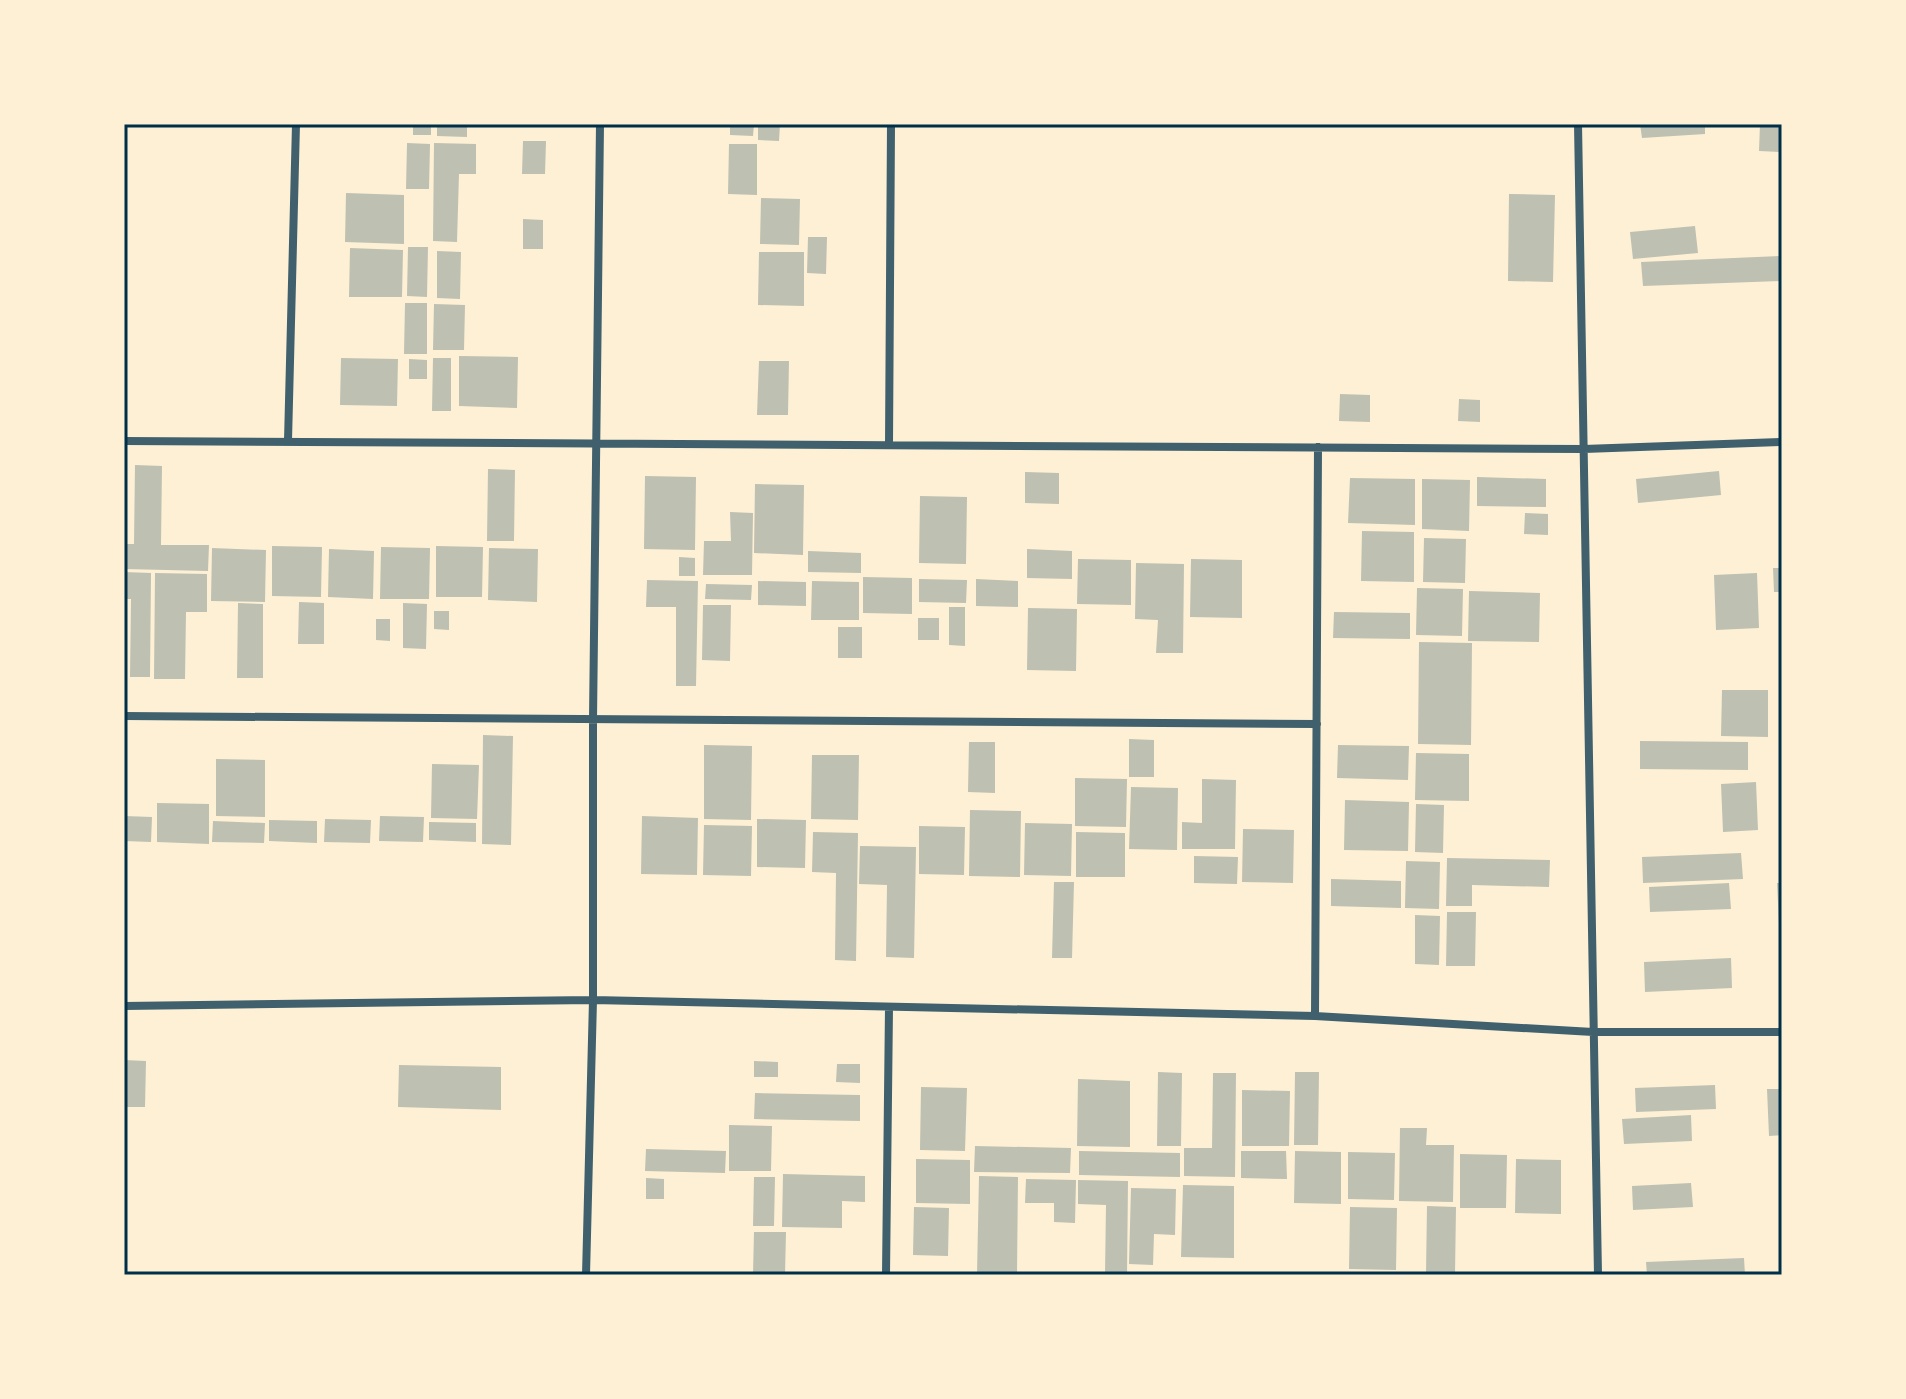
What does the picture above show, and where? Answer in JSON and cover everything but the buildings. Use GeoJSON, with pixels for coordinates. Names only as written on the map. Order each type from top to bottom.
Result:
{"type":"FeatureCollection","features":[{"type":"Feature","properties":{"kind":"street"},"geometry":{"type":"LineString","coordinates":[[288,441],[296,124]]}},
{"type":"Feature","properties":{"kind":"street"},"geometry":{"type":"LineString","coordinates":[[586,1275],[593,1000],[600,124]]}},
{"type":"Feature","properties":{"kind":"street"},"geometry":{"type":"LineString","coordinates":[[889,445],[891,124]]}},
{"type":"Feature","properties":{"kind":"street"},"geometry":{"type":"LineString","coordinates":[[1578,124],[1598,1275]]}},
{"type":"Feature","properties":{"kind":"street"},"geometry":{"type":"LineString","coordinates":[[124,441],[1584,449],[1782,442]]}},
{"type":"Feature","properties":{"kind":"street"},"geometry":{"type":"LineString","coordinates":[[1315,1016],[1318,447]]}},
{"type":"Feature","properties":{"kind":"street"},"geometry":{"type":"LineString","coordinates":[[124,716],[1317,724]]}},
{"type":"Feature","properties":{"kind":"street"},"geometry":{"type":"LineString","coordinates":[[124,1006],[593,1000],[1315,1016],[1593,1032],[1782,1032]]}},
{"type":"Feature","properties":{"kind":"street"},"geometry":{"type":"LineString","coordinates":[[886,1275],[889,1007]]}}]}
